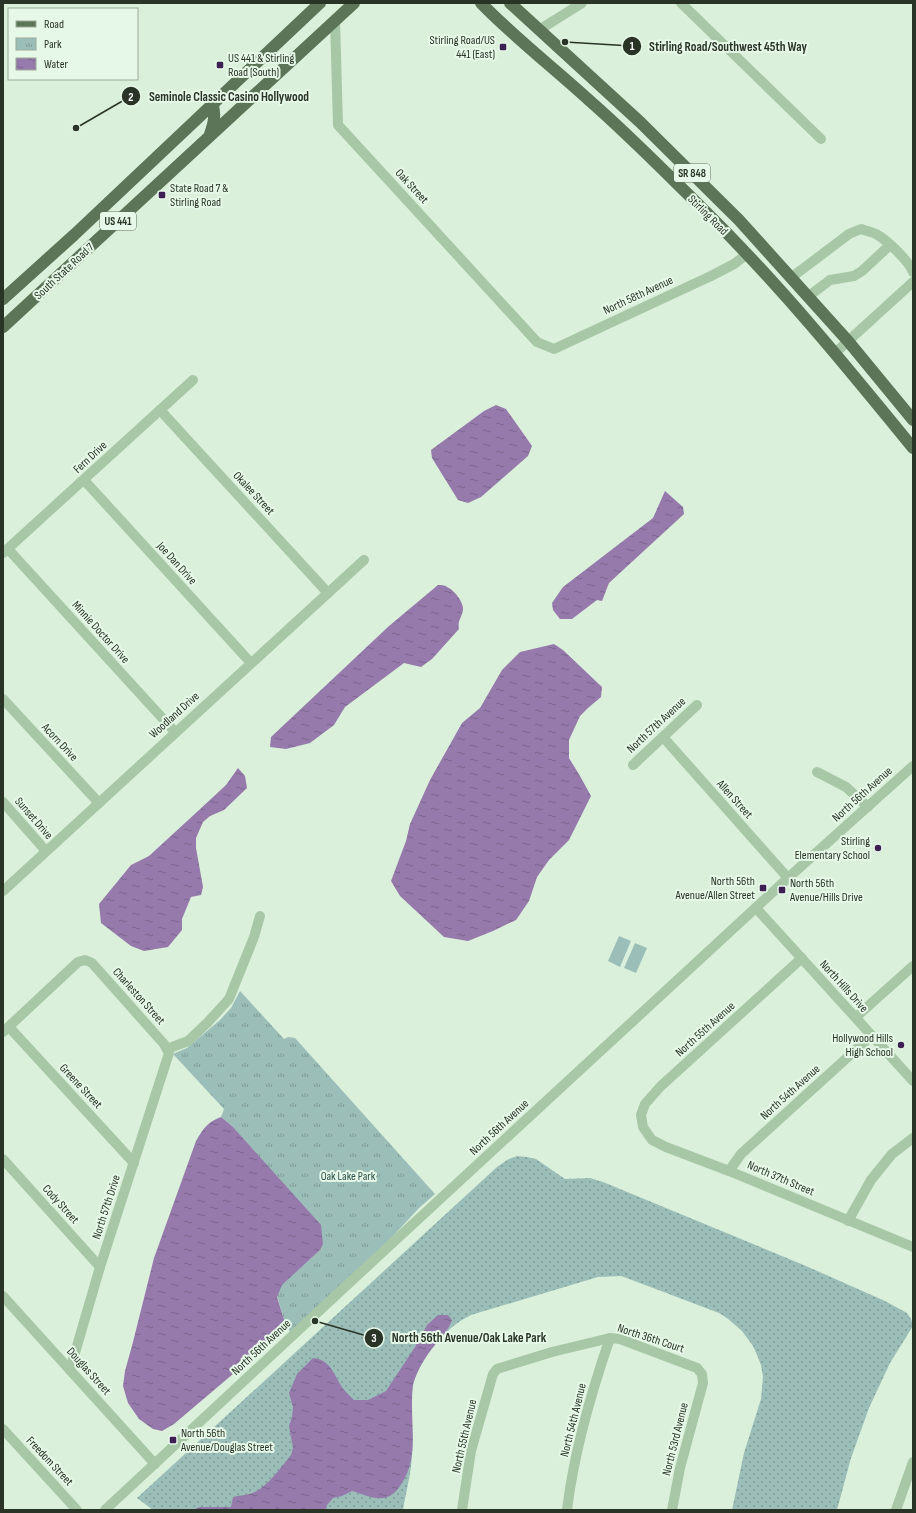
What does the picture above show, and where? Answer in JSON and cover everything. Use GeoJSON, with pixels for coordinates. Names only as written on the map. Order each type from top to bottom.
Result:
{"type":"FeatureCollection","features":[{"type":"Feature","properties":{"kind":"main road","name":"South State Road 7"},"geometry":{"type":"LineString","coordinates":[[3,299],[74,235],[212,103],[320,3]]}},
{"type":"Feature","properties":{"kind":"main road","name":"South State Road 7"},"geometry":{"type":"LineString","coordinates":[[3,326],[354,3]]}},
{"type":"Feature","properties":{"kind":"main road","name":"Stirling Road"},"geometry":{"type":"LineString","coordinates":[[481,3],[502,24],[582,93],[706,212],[747,254],[784,293],[913,448]]}},
{"type":"Feature","properties":{"kind":"main road","name":"Stirling Road"},"geometry":{"type":"LineString","coordinates":[[510,3],[612,96],[739,220],[809,296],[913,420]]}},
{"type":"Feature","properties":{"kind":"main road"},"geometry":{"type":"LineString","coordinates":[[582,93],[592,89],[612,96]]}},
{"type":"Feature","properties":{"kind":"main road"},"geometry":{"type":"LineString","coordinates":[[210,135],[215,120],[215,111],[212,103]]}},
{"type":"Feature","properties":{"kind":"main road"},"geometry":{"type":"LineString","coordinates":[[74,235],[80,240],[80,248],[76,260]]}},
{"type":"Feature","properties":{"kind":"street"},"geometry":{"type":"LineString","coordinates":[[539,30],[582,3]]}},
{"type":"Feature","properties":{"kind":"street"},"geometry":{"type":"LineString","coordinates":[[681,3],[821,139]]}},
{"type":"Feature","properties":{"kind":"street","name":"Oak Street"},"geometry":{"type":"LineString","coordinates":[[335,20],[338,125],[537,342]]}},
{"type":"Feature","properties":{"kind":"street"},"geometry":{"type":"LineString","coordinates":[[792,277],[849,234],[861,229],[877,235],[890,245],[905,260],[913,272]]}},
{"type":"Feature","properties":{"kind":"street"},"geometry":{"type":"LineString","coordinates":[[809,296],[830,280],[854,276],[862,271],[890,245]]}},
{"type":"Feature","properties":{"kind":"street","name":"North 58th Avenue"},"geometry":{"type":"LineString","coordinates":[[537,342],[554,349],[715,274],[734,264],[747,254]]}},
{"type":"Feature","properties":{"kind":"street"},"geometry":{"type":"LineString","coordinates":[[835,353],[913,282]]}},
{"type":"Feature","properties":{"kind":"street","name":"Fern Drive"},"geometry":{"type":"LineString","coordinates":[[6,551],[194,380]]}},
{"type":"Feature","properties":{"kind":"street","name":"Okalee Street"},"geometry":{"type":"LineString","coordinates":[[160,410],[328,592]]}},
{"type":"Feature","properties":{"kind":"street","name":"Joe Dan Drive"},"geometry":{"type":"LineString","coordinates":[[84,480],[251,663]]}},
{"type":"Feature","properties":{"kind":"street","name":"Minnie Doctor Drive"},"geometry":{"type":"LineString","coordinates":[[6,551],[175,732]]}},
{"type":"Feature","properties":{"kind":"street","name":"Woodland Drive"},"geometry":{"type":"LineString","coordinates":[[3,890],[364,560]]}},
{"type":"Feature","properties":{"kind":"street","name":"Acorn Drive"},"geometry":{"type":"LineString","coordinates":[[3,698],[99,803]]}},
{"type":"Feature","properties":{"kind":"street","name":"North 57th Avenue"},"geometry":{"type":"LineString","coordinates":[[633,765],[697,705]]}},
{"type":"Feature","properties":{"kind":"street","name":"Allen Street"},"geometry":{"type":"LineString","coordinates":[[663,737],[788,878]]}},
{"type":"Feature","properties":{"kind":"street","name":"North 56th Avenue"},"geometry":{"type":"LineString","coordinates":[[105,1510],[788,878],[913,766]]}},
{"type":"Feature","properties":{"kind":"street"},"geometry":{"type":"LineString","coordinates":[[817,772],[846,787],[868,807]]}},
{"type":"Feature","properties":{"kind":"street","name":"Sunset Drive"},"geometry":{"type":"LineString","coordinates":[[3,802],[46,851]]}},
{"type":"Feature","properties":{"kind":"street","name":"North Hills Drive"},"geometry":{"type":"LineString","coordinates":[[756,908],[913,1081]]}},
{"type":"Feature","properties":{"kind":"street"},"geometry":{"type":"LineString","coordinates":[[168,1051],[188,1041],[229,999],[254,937],[260,916]]}},
{"type":"Feature","properties":{"kind":"street","name":"North 55th Avenue"},"geometry":{"type":"LineString","coordinates":[[643,1128],[641,1115],[645,1104],[661,1086],[802,958]]}},
{"type":"Feature","properties":{"kind":"street","name":"Charleston Street"},"geometry":{"type":"LineString","coordinates":[[6,1030],[78,962],[85,960],[92,964],[164,1044],[168,1051]]}},
{"type":"Feature","properties":{"kind":"street"},"geometry":{"type":"LineString","coordinates":[[856,1018],[913,966]]}},
{"type":"Feature","properties":{"kind":"street","name":"Greene Street"},"geometry":{"type":"LineString","coordinates":[[6,1030],[134,1163]]}},
{"type":"Feature","properties":{"kind":"street","name":"North 54th Avenue"},"geometry":{"type":"LineString","coordinates":[[729,1171],[742,1154],[871,1036]]}},
{"type":"Feature","properties":{"kind":"street","name":"North 57th Drive"},"geometry":{"type":"LineString","coordinates":[[70,1370],[100,1267],[134,1163],[168,1051]]}},
{"type":"Feature","properties":{"kind":"street","name":"North 37th Street"},"geometry":{"type":"LineString","coordinates":[[643,1128],[652,1140],[666,1147],[729,1171],[913,1247]]}},
{"type":"Feature","properties":{"kind":"street"},"geometry":{"type":"LineString","coordinates":[[848,1221],[871,1180],[892,1154],[913,1138]]}},
{"type":"Feature","properties":{"kind":"street","name":"Cody Street"},"geometry":{"type":"LineString","coordinates":[[3,1159],[100,1267]]}},
{"type":"Feature","properties":{"kind":"street","name":"Douglas Street"},"geometry":{"type":"LineString","coordinates":[[3,1296],[156,1464]]}},
{"type":"Feature","properties":{"kind":"street","name":"North 54th Avenue"},"geometry":{"type":"LineString","coordinates":[[567,1510],[570,1487],[586,1418],[596,1379],[610,1338]]}},
{"type":"Feature","properties":{"kind":"street","name":"North 36th Court"},"geometry":{"type":"LineString","coordinates":[[497,1369],[552,1352],[610,1338],[620,1339],[697,1368],[702,1374]]}},
{"type":"Feature","properties":{"kind":"street","name":"North 55th Avenue"},"geometry":{"type":"LineString","coordinates":[[462,1510],[471,1451],[493,1374],[497,1369]]}},
{"type":"Feature","properties":{"kind":"street","name":"North 53rd Avenue"},"geometry":{"type":"LineString","coordinates":[[672,1510],[680,1468],[703,1383],[702,1374]]}},
{"type":"Feature","properties":{"kind":"street","name":"Freedom Street"},"geometry":{"type":"LineString","coordinates":[[3,1429],[77,1510]]}},
{"type":"Feature","properties":{"kind":"street"},"geometry":{"type":"LineString","coordinates":[[896,1510],[913,1462]]}},
{"type":"Feature","properties":{"kind":"green space"},"geometry":{"type":"Polygon","coordinates":[[[619,936],[631,941],[620,967],[608,961],[619,936]]]}},
{"type":"Feature","properties":{"kind":"green space"},"geometry":{"type":"Polygon","coordinates":[[[635,943],[647,948],[636,973],[624,968],[635,943]]]}},
{"type":"Feature","properties":{"kind":"green space","name":"Oak Lake Park"},"geometry":{"type":"Polygon","coordinates":[[[240,991],[284,1039],[288,1037],[295,1038],[435,1194],[419,1208],[382,1248],[291,1333],[286,1326],[277,1296],[281,1285],[320,1250],[232,1126],[221,1117],[224,1109],[173,1054],[187,1048],[220,1020],[231,1008],[240,991]]]}},
{"type":"Feature","properties":{"kind":"green space"},"geometry":{"type":"Polygon","coordinates":[[[517,1156],[536,1159],[565,1179],[590,1178],[603,1182],[806,1266],[885,1301],[907,1313],[913,1326],[890,1363],[869,1408],[851,1458],[837,1510],[732,1510],[744,1453],[761,1399],[763,1377],[761,1365],[753,1346],[742,1331],[719,1313],[621,1276],[598,1277],[471,1315],[452,1327],[443,1335],[427,1354],[421,1364],[413,1386],[411,1403],[412,1456],[410,1476],[403,1510],[153,1510],[137,1498],[497,1167],[507,1160],[517,1156]]]}},
{"type":"Feature","properties":{"kind":"water"},"geometry":{"type":"Polygon","coordinates":[[[496,405],[506,409],[532,446],[528,456],[481,497],[468,503],[458,500],[432,458],[431,450],[484,411],[496,405]]]}},
{"type":"Feature","properties":{"kind":"water"},"geometry":{"type":"Polygon","coordinates":[[[665,491],[683,507],[684,514],[609,583],[602,601],[597,600],[572,619],[560,619],[553,610],[552,603],[563,587],[653,518],[665,491]]]}},
{"type":"Feature","properties":{"kind":"water"},"geometry":{"type":"Polygon","coordinates":[[[438,585],[446,586],[455,593],[462,603],[463,610],[459,621],[459,629],[432,659],[421,667],[404,663],[345,707],[334,725],[310,743],[286,749],[270,747],[271,737],[389,626],[438,585]]]}},
{"type":"Feature","properties":{"kind":"water"},"geometry":{"type":"Polygon","coordinates":[[[554,644],[563,650],[602,687],[601,697],[580,716],[569,740],[569,758],[591,796],[569,840],[549,860],[537,877],[529,901],[516,920],[468,941],[444,937],[400,896],[391,881],[406,841],[410,824],[430,780],[462,723],[480,708],[502,670],[520,652],[554,644]]]}},
{"type":"Feature","properties":{"kind":"water"},"geometry":{"type":"Polygon","coordinates":[[[238,768],[245,776],[247,788],[224,810],[210,816],[203,822],[196,838],[196,848],[203,887],[201,895],[191,897],[182,919],[182,930],[168,947],[144,951],[131,946],[101,923],[99,904],[131,865],[149,856],[226,785],[238,768]]]}},
{"type":"Feature","properties":{"kind":"water"},"geometry":{"type":"Polygon","coordinates":[[[221,1117],[232,1126],[321,1225],[323,1244],[320,1250],[282,1285],[277,1297],[286,1326],[266,1346],[174,1424],[162,1431],[153,1429],[139,1419],[128,1403],[123,1386],[125,1371],[154,1258],[196,1141],[206,1126],[212,1121],[221,1117]]]}},
{"type":"Feature","properties":{"kind":"water"},"geometry":{"type":"Polygon","coordinates":[[[438,1315],[448,1315],[452,1320],[447,1330],[425,1359],[413,1384],[412,1455],[407,1474],[397,1490],[391,1495],[374,1498],[352,1491],[342,1496],[333,1498],[327,1505],[326,1510],[192,1510],[200,1507],[231,1507],[233,1497],[255,1492],[267,1484],[291,1455],[293,1448],[289,1426],[293,1407],[289,1393],[297,1374],[313,1358],[325,1362],[329,1366],[345,1391],[354,1400],[368,1400],[386,1391],[415,1347],[427,1325],[438,1315]]]}},
{"type":"Feature","properties":{"kind":"place","name":"Stirling Road/Southwest 45th Way"},"geometry":{"type":"Point","coordinates":[565,42]}},
{"type":"Feature","properties":{"kind":"place","name":"Stirling Road/US 441 (East)"},"geometry":{"type":"Point","coordinates":[503,47]}},
{"type":"Feature","properties":{"kind":"place","name":"US 441 & Stirling Road (South)"},"geometry":{"type":"Point","coordinates":[220,65]}},
{"type":"Feature","properties":{"kind":"place","name":"Seminole Classic Casino Hollywood"},"geometry":{"type":"Point","coordinates":[76,128]}},
{"type":"Feature","properties":{"kind":"place","name":"State Road 7 & Stirling Road"},"geometry":{"type":"Point","coordinates":[162,195]}},
{"type":"Feature","properties":{"kind":"place","name":"Stirling Elementary School"},"geometry":{"type":"Point","coordinates":[878,848]}},
{"type":"Feature","properties":{"kind":"place","name":"North 56th Avenue/Allen Street"},"geometry":{"type":"Point","coordinates":[763,888]}},
{"type":"Feature","properties":{"kind":"place","name":"North 56th Avenue/Hills Drive"},"geometry":{"type":"Point","coordinates":[782,890]}},
{"type":"Feature","properties":{"kind":"place","name":"Hollywood Hills High School"},"geometry":{"type":"Point","coordinates":[901,1045]}},
{"type":"Feature","properties":{"kind":"place","name":"North 56th Avenue/Oak Lake Park"},"geometry":{"type":"Point","coordinates":[315,1321]}},
{"type":"Feature","properties":{"kind":"place","name":"North 56th Avenue/Douglas Street"},"geometry":{"type":"Point","coordinates":[173,1440]}}]}
